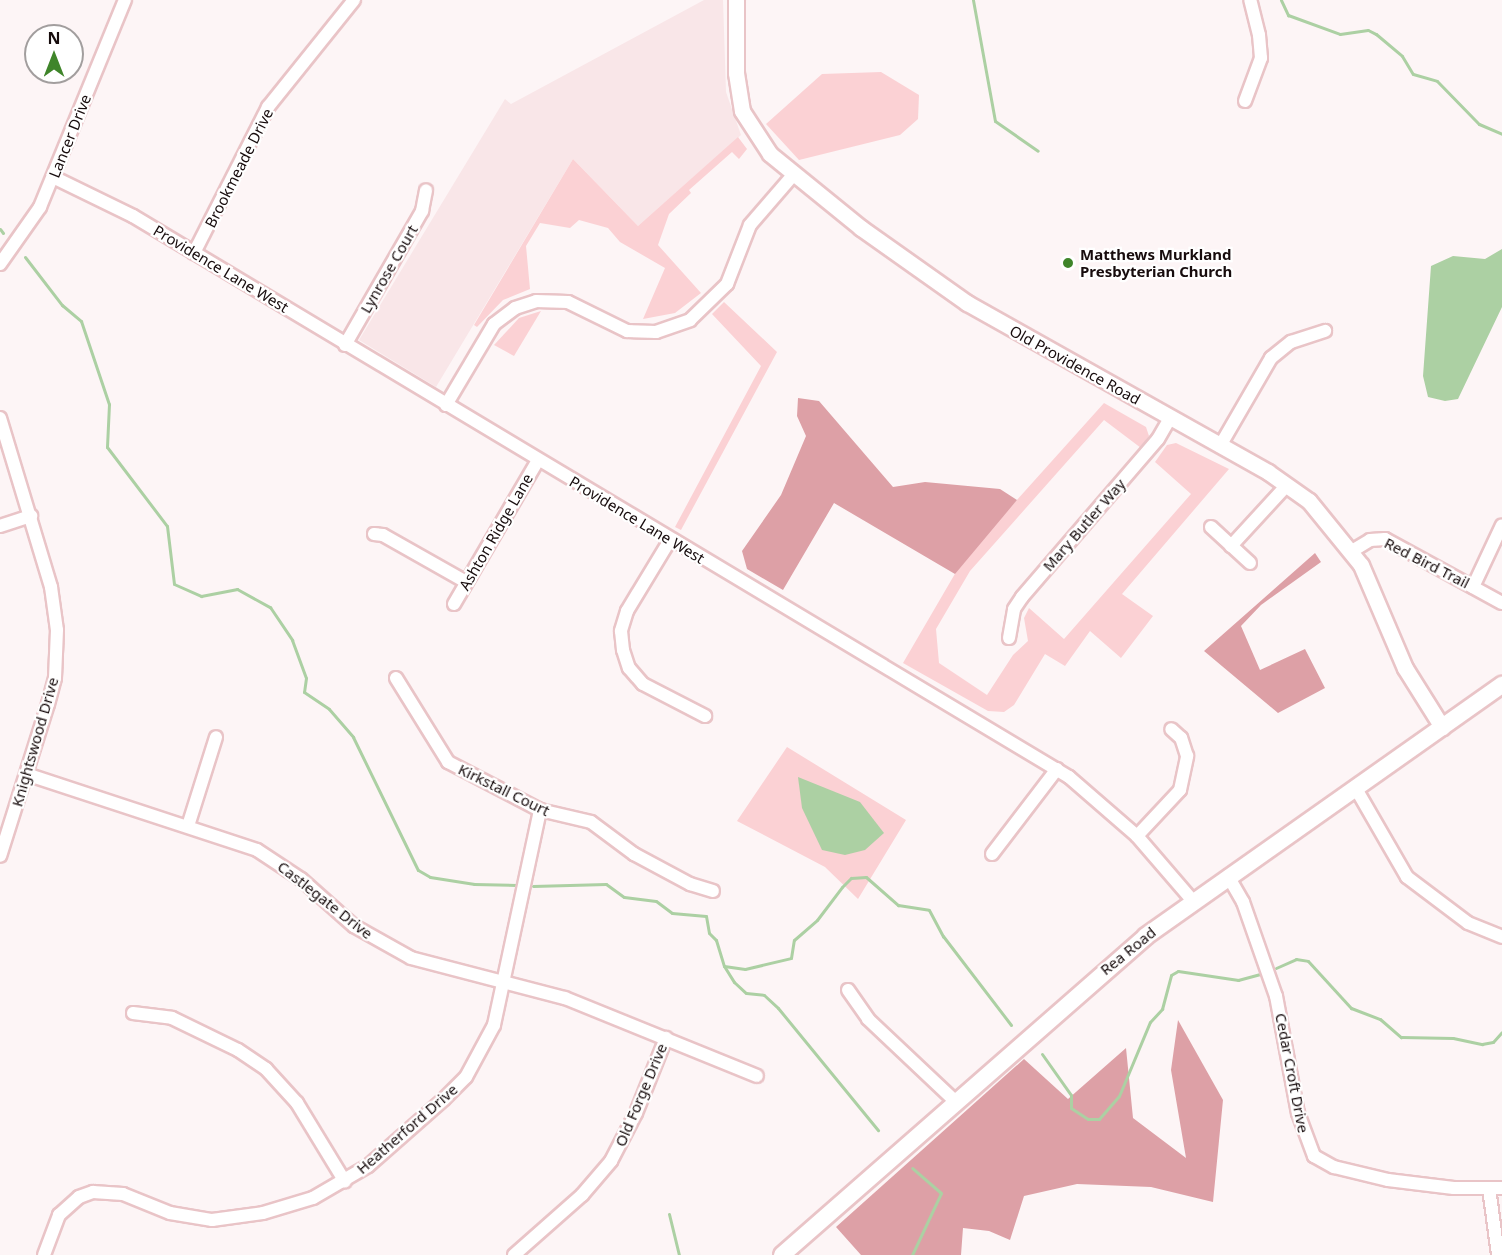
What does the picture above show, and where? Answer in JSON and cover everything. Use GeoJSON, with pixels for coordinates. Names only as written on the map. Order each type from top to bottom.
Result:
{"type":"FeatureCollection","features":[{"type":"Feature","properties":{"kind":"main road","name":"Rea Road"},"geometry":{"type":"LineString","coordinates":[[782,1255],[1093,979],[1192,900],[1502,685]]}},
{"type":"Feature","properties":{"kind":"street","name":"Lancer Drive"},"geometry":{"type":"LineString","coordinates":[[0,264],[35,218],[125,0]]}},
{"type":"Feature","properties":{"kind":"street","name":"Brookmeade Drive"},"geometry":{"type":"LineString","coordinates":[[194,253],[268,108],[354,0]]}},
{"type":"Feature","properties":{"kind":"street","name":"Old Providence Road"},"geometry":{"type":"LineString","coordinates":[[736,0],[736,73],[742,111],[762,146],[794,174],[943,287],[1287,485],[1322,515],[1352,551],[1372,584],[1405,668],[1442,727]]}},
{"type":"Feature","properties":{"kind":"street"},"geometry":{"type":"LineString","coordinates":[[1245,101],[1260,58],[1259,35],[1250,0]]}},
{"type":"Feature","properties":{"kind":"street"},"geometry":{"type":"LineString","coordinates":[[446,405],[494,324],[515,308],[536,301],[568,302],[627,331],[656,332],[690,320],[727,285],[750,225],[794,174]]}},
{"type":"Feature","properties":{"kind":"street","name":"Providence Lane West"},"geometry":{"type":"LineString","coordinates":[[53,177],[133,216],[670,540],[1057,769],[1092,793],[1137,836],[1192,900]]}},
{"type":"Feature","properties":{"kind":"street","name":"Lynrose Court"},"geometry":{"type":"LineString","coordinates":[[345,345],[422,211],[426,190]]}},
{"type":"Feature","properties":{"kind":"street"},"geometry":{"type":"LineString","coordinates":[[1220,446],[1270,358],[1291,342],[1325,331]]}},
{"type":"Feature","properties":{"kind":"street","name":"Knightswood Drive"},"geometry":{"type":"LineString","coordinates":[[0,418],[51,587],[57,658],[48,704],[0,856]]}},
{"type":"Feature","properties":{"kind":"street","name":"Mary Butler Way"},"geometry":{"type":"LineString","coordinates":[[1010,638],[1014,609],[1022,597],[1158,439],[1170,418]]}},
{"type":"Feature","properties":{"kind":"street","name":"Ashton Ridge Lane"},"geometry":{"type":"LineString","coordinates":[[454,604],[538,460]]}},
{"type":"Feature","properties":{"kind":"street"},"geometry":{"type":"LineString","coordinates":[[1232,546],[1287,485]]}},
{"type":"Feature","properties":{"kind":"street"},"geometry":{"type":"LineString","coordinates":[[0,526],[31,516]]}},
{"type":"Feature","properties":{"kind":"street"},"geometry":{"type":"LineString","coordinates":[[1473,587],[1502,525]]}},
{"type":"Feature","properties":{"kind":"street"},"geometry":{"type":"LineString","coordinates":[[1211,527],[1250,563]]}},
{"type":"Feature","properties":{"kind":"street"},"geometry":{"type":"LineString","coordinates":[[374,534],[383,535],[466,582]]}},
{"type":"Feature","properties":{"kind":"street","name":"Red Bird Trail"},"geometry":{"type":"LineString","coordinates":[[1352,551],[1370,540],[1385,539],[1502,603]]}},
{"type":"Feature","properties":{"kind":"street"},"geometry":{"type":"LineString","coordinates":[[670,540],[627,611],[621,631],[623,650],[629,668],[643,684],[705,716]]}},
{"type":"Feature","properties":{"kind":"street","name":"Kirkstall Court"},"geometry":{"type":"LineString","coordinates":[[396,678],[448,762],[540,810],[591,822],[634,854],[690,884],[713,891]]}},
{"type":"Feature","properties":{"kind":"street"},"geometry":{"type":"LineString","coordinates":[[1137,836],[1180,790],[1186,750],[1171,729]]}},
{"type":"Feature","properties":{"kind":"street"},"geometry":{"type":"LineString","coordinates":[[188,826],[216,737]]}},
{"type":"Feature","properties":{"kind":"street"},"geometry":{"type":"LineString","coordinates":[[992,854],[1057,769]]}},
{"type":"Feature","properties":{"kind":"street","name":"Castlegate Drive"},"geometry":{"type":"LineString","coordinates":[[26,774],[188,826],[270,857],[354,926],[393,950],[431,965],[565,998],[757,1076]]}},
{"type":"Feature","properties":{"kind":"street"},"geometry":{"type":"LineString","coordinates":[[1355,787],[1407,877],[1468,922],[1502,937]]}},
{"type":"Feature","properties":{"kind":"street","name":"Heatherford Drive"},"geometry":{"type":"LineString","coordinates":[[44,1255],[59,1215],[79,1197],[93,1192],[123,1194],[170,1213],[212,1220],[282,1208],[345,1182],[368,1166],[466,1077],[494,1025],[540,810]]}},
{"type":"Feature","properties":{"kind":"street","name":"Cedar Croft Drive"},"geometry":{"type":"LineString","coordinates":[[1228,876],[1243,902],[1276,996],[1298,1113],[1310,1151],[1334,1167],[1368,1176],[1435,1186],[1502,1188]]}},
{"type":"Feature","properties":{"kind":"street"},"geometry":{"type":"LineString","coordinates":[[848,990],[868,1019],[955,1101]]}},
{"type":"Feature","properties":{"kind":"street"},"geometry":{"type":"LineString","coordinates":[[133,1013],[171,1018],[238,1050],[266,1069],[297,1103],[345,1182]]}},
{"type":"Feature","properties":{"kind":"street","name":"Old Forge Drive"},"geometry":{"type":"LineString","coordinates":[[514,1255],[582,1195],[611,1161],[636,1113],[666,1038]]}},
{"type":"Feature","properties":{"kind":"street"},"geometry":{"type":"LineString","coordinates":[[1489,1188],[1498,1255]]}},
{"type":"Feature","properties":{"kind":"shaded area"},"geometry":{"type":"Polygon","coordinates":[[[704,0],[723,0],[726,92],[741,135],[638,226],[573,159],[436,387],[359,340],[505,99],[511,104],[704,0]]]}},
{"type":"Feature","properties":{"kind":"shaded area"},"geometry":{"type":"Polygon","coordinates":[[[881,72],[919,95],[918,119],[900,135],[799,160],[766,124],[822,74],[881,72]]]}},
{"type":"Feature","properties":{"kind":"shaded area"},"geometry":{"type":"Polygon","coordinates":[[[738,137],[747,149],[739,159],[732,152],[689,190],[691,193],[669,214],[658,245],[701,293],[675,313],[643,319],[665,268],[620,242],[608,228],[579,220],[570,228],[540,223],[526,246],[530,289],[503,300],[477,327],[474,325],[573,159],[638,226],[738,137]]]}},
{"type":"Feature","properties":{"kind":"shaded area"},"geometry":{"type":"Polygon","coordinates":[[[1502,249],[1502,307],[1458,399],[1445,401],[1428,397],[1423,376],[1431,266],[1453,256],[1485,259],[1502,249]]]}},
{"type":"Feature","properties":{"kind":"shaded area"},"geometry":{"type":"Polygon","coordinates":[[[724,302],[777,352],[681,530],[675,527],[761,366],[712,314],[724,302]]]}},
{"type":"Feature","properties":{"kind":"shaded area"},"geometry":{"type":"Polygon","coordinates":[[[541,311],[514,356],[494,345],[519,318],[541,311]]]}},
{"type":"Feature","properties":{"kind":"shaded area"},"geometry":{"type":"Polygon","coordinates":[[[798,398],[819,401],[893,487],[925,482],[1000,489],[1017,500],[955,574],[834,503],[783,590],[747,569],[742,551],[781,495],[806,436],[797,416],[798,398]]]}},
{"type":"Feature","properties":{"kind":"shaded area"},"geometry":{"type":"Polygon","coordinates":[[[1104,403],[1146,427],[1149,436],[1141,448],[1104,420],[970,571],[936,629],[939,663],[987,695],[1013,655],[1028,641],[1024,618],[1029,608],[1064,639],[1191,494],[1155,462],[1167,445],[1176,443],[1229,469],[1122,594],[1153,616],[1121,658],[1090,631],[1065,666],[1045,654],[1014,705],[1004,712],[988,711],[903,663],[963,560],[1104,403]]]}},
{"type":"Feature","properties":{"kind":"shaded area"},"geometry":{"type":"Polygon","coordinates":[[[1315,553],[1321,562],[1261,605],[1241,626],[1260,670],[1305,649],[1325,688],[1278,713],[1204,651],[1315,553]]]}},
{"type":"Feature","properties":{"kind":"shaded area"},"geometry":{"type":"Polygon","coordinates":[[[787,747],[906,820],[858,899],[825,867],[737,821],[787,747]]]}},
{"type":"Feature","properties":{"kind":"shaded area"},"geometry":{"type":"Polygon","coordinates":[[[798,777],[860,802],[884,833],[865,850],[845,855],[822,850],[802,808],[798,777]]]}},
{"type":"Feature","properties":{"kind":"shaded area"},"geometry":{"type":"Polygon","coordinates":[[[1178,1020],[1223,1100],[1213,1202],[1151,1187],[1077,1184],[1024,1196],[1010,1240],[989,1231],[963,1228],[961,1255],[861,1255],[836,1227],[1024,1059],[1068,1099],[1126,1048],[1133,1118],[1186,1158],[1171,1070],[1178,1020]]]}},
{"type":"Feature","properties":{"kind":"waterway"},"geometry":{"type":"LineString","coordinates":[[973,0],[995,121],[1038,151]]}},
{"type":"Feature","properties":{"kind":"waterway"},"geometry":{"type":"LineString","coordinates":[[1281,0],[1288,15],[1340,34],[1368,30],[1376,34],[1402,56],[1413,74],[1437,81],[1479,124],[1502,134]]}},
{"type":"Feature","properties":{"kind":"waterway"},"geometry":{"type":"LineString","coordinates":[[0,229],[3,233]]}},
{"type":"Feature","properties":{"kind":"waterway"},"geometry":{"type":"LineString","coordinates":[[25,257],[62,305],[81,321],[109,404],[107,447],[167,526],[174,584],[201,596],[237,589],[270,607],[292,640],[306,678],[304,692],[329,709],[353,737],[418,870],[430,877],[474,884],[516,885]]}},
{"type":"Feature","properties":{"kind":"waterway"},"geometry":{"type":"LineString","coordinates":[[724,966],[745,969],[791,958],[794,940],[817,920],[842,887],[851,878],[866,877],[898,905],[929,910],[943,936],[1011,1025]]}},
{"type":"Feature","properties":{"kind":"waterway"},"geometry":{"type":"LineString","coordinates":[[533,886],[606,884],[624,897],[656,901],[672,913],[706,916],[709,933],[716,940],[724,966],[734,982],[746,993],[764,995],[778,1008],[878,1130]]}},
{"type":"Feature","properties":{"kind":"waterway"},"geometry":{"type":"LineString","coordinates":[[1276,968],[1296,959],[1308,961],[1351,1008],[1380,1019],[1401,1037],[1453,1038],[1482,1044],[1493,1042],[1502,1032]]}},
{"type":"Feature","properties":{"kind":"waterway"},"geometry":{"type":"LineString","coordinates":[[1042,1054],[1071,1095],[1071,1108],[1088,1119],[1099,1119],[1119,1096],[1150,1022],[1162,1009],[1171,975],[1178,971],[1238,980],[1260,974]]}},
{"type":"Feature","properties":{"kind":"waterway"},"geometry":{"type":"LineString","coordinates":[[912,1168],[941,1193],[912,1255]]}},
{"type":"Feature","properties":{"kind":"waterway"},"geometry":{"type":"LineString","coordinates":[[669,1214],[679,1255]]}},
{"type":"Feature","properties":{"kind":"place","name":"Matthews Murkland Presbyterian Church"},"geometry":{"type":"Point","coordinates":[1068,263]}}]}
